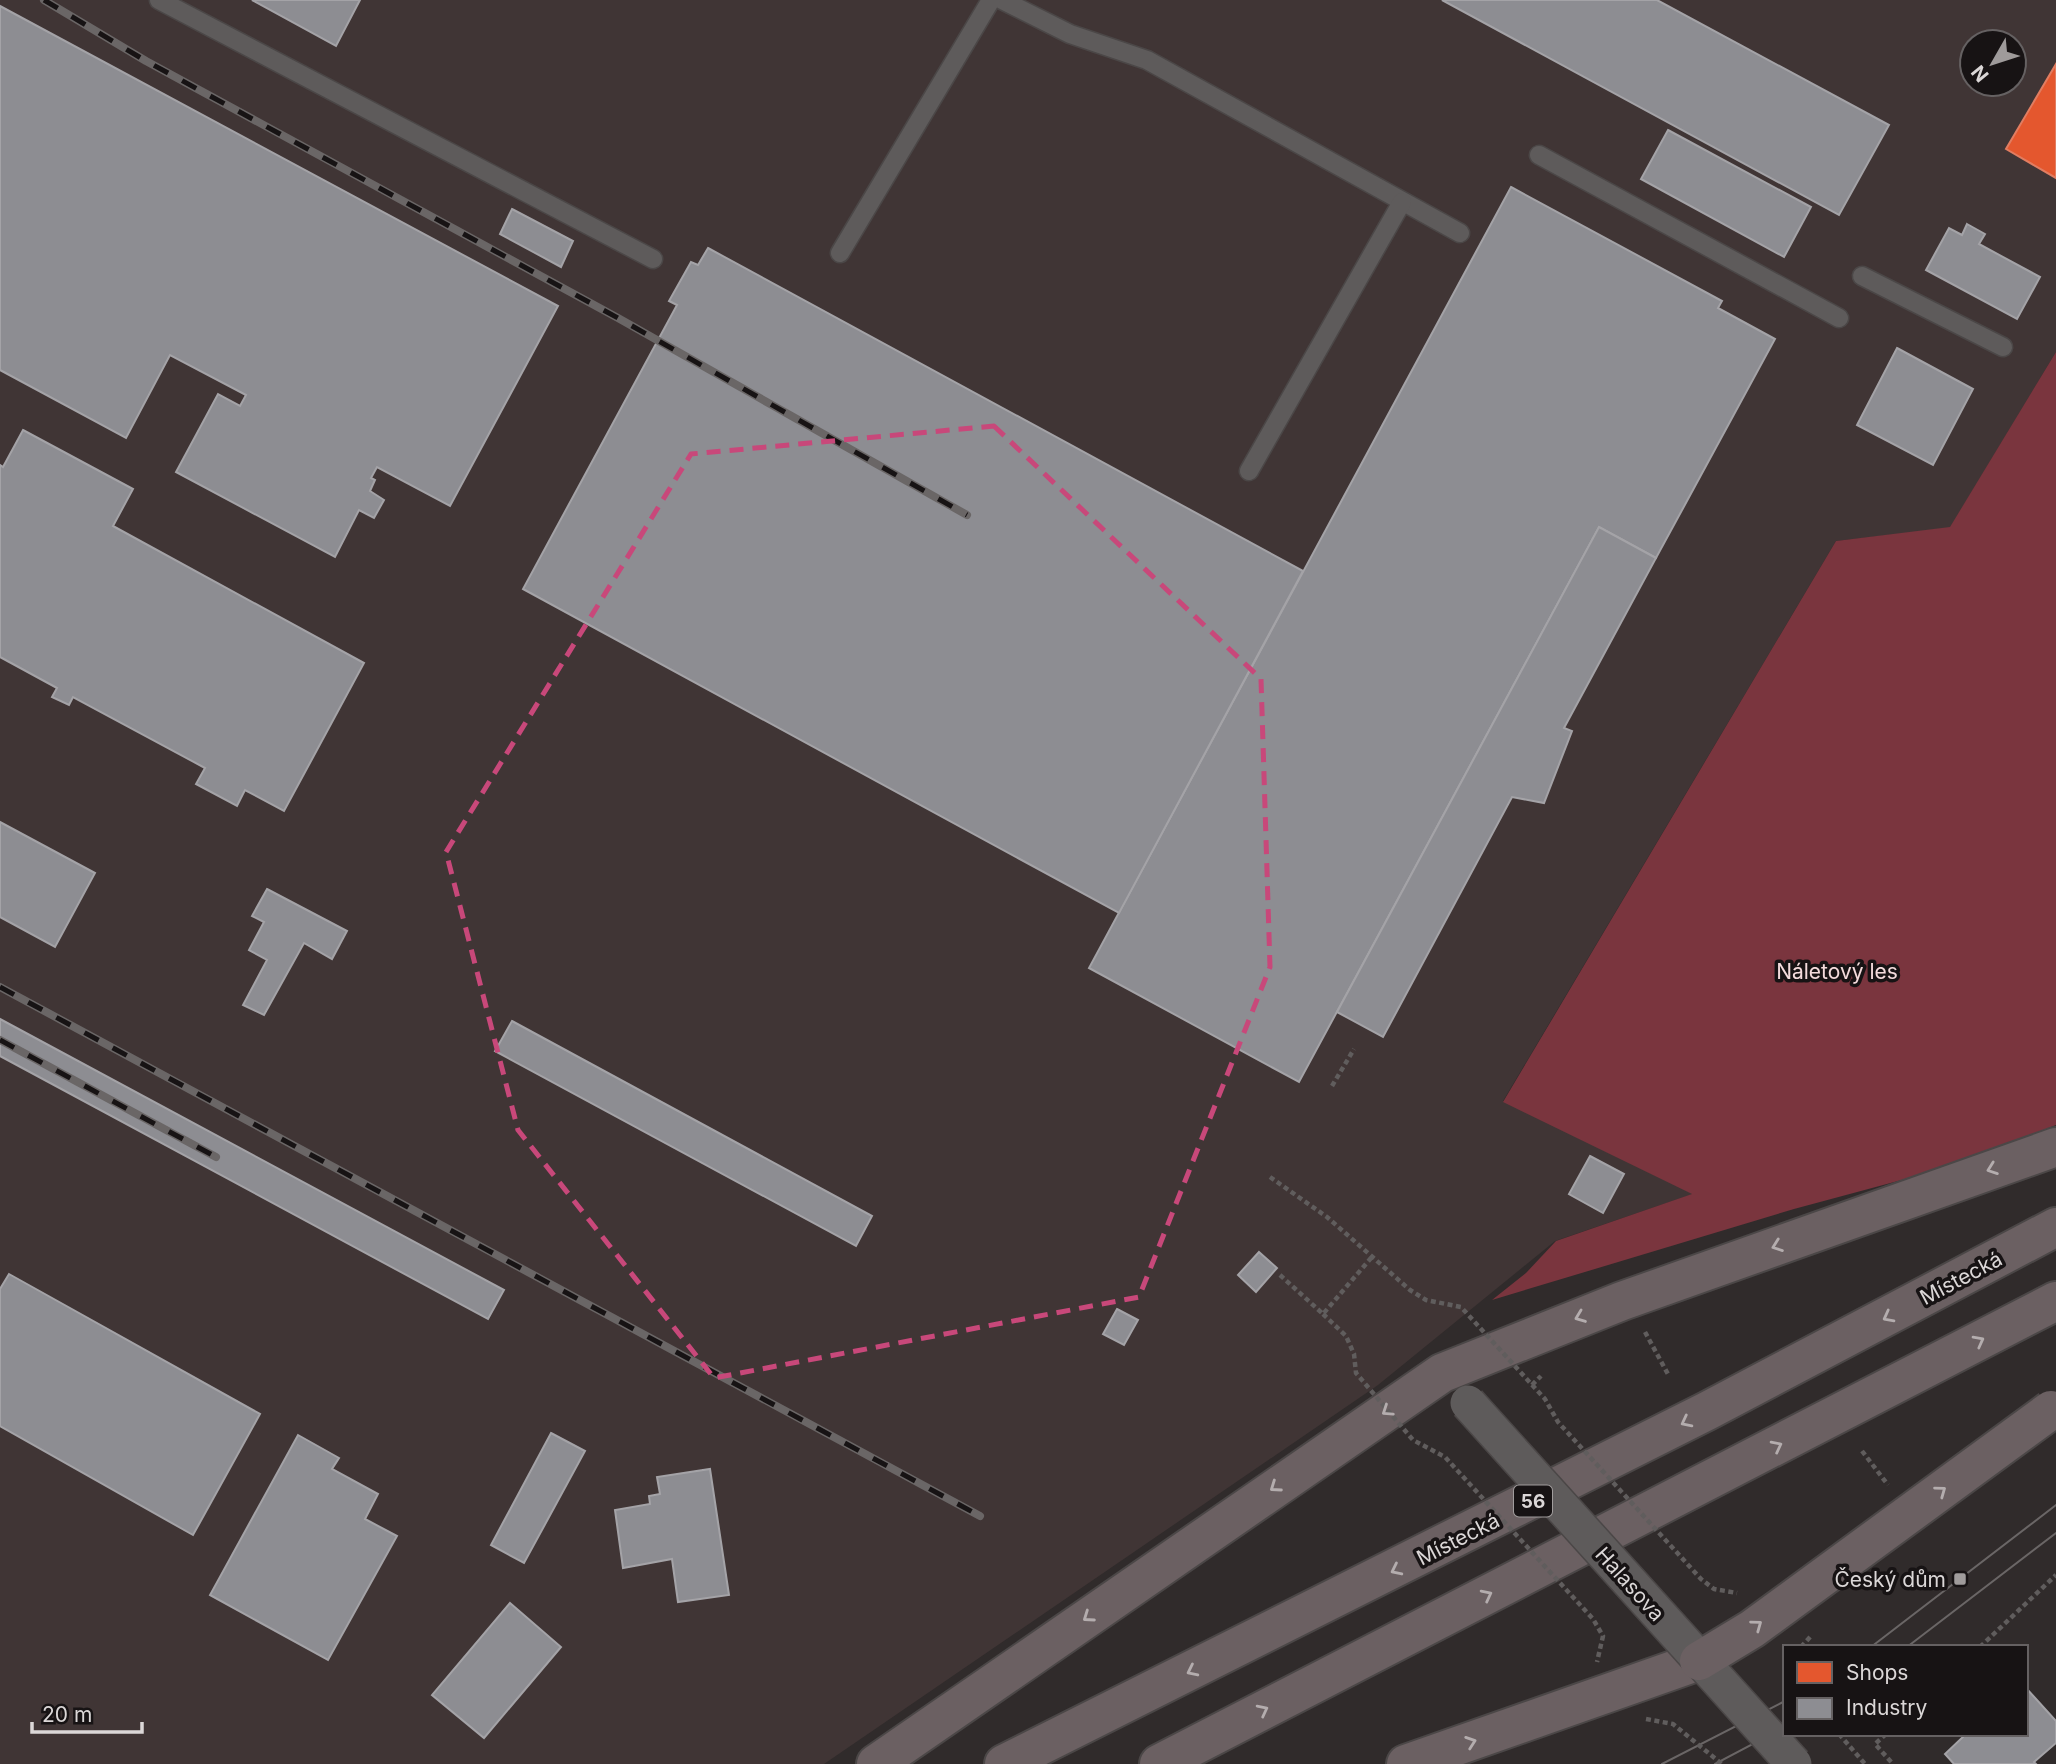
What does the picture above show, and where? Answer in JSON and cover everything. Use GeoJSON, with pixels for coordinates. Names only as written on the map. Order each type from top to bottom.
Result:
{"type":"FeatureCollection","features":[{"type":"Feature","properties":{"kind":"highway"},"geometry":{"type":"LineString","coordinates":[[876,1764],[1442,1373],[1644,1293],[2056,1147]]}},
{"type":"Feature","properties":{"kind":"highway","name":"Místecká"},"geometry":{"type":"LineString","coordinates":[[1004,1764],[1670,1430],[2056,1227]]}},
{"type":"Feature","properties":{"kind":"highway"},"geometry":{"type":"LineString","coordinates":[[1159,1764],[2056,1301]]}},
{"type":"Feature","properties":{"kind":"highway"},"geometry":{"type":"LineString","coordinates":[[1406,1764],[1699,1661],[1752,1629],[2054,1408]]}},
{"type":"Feature","properties":{"kind":"street","name":"Halasova"},"geometry":{"type":"LineString","coordinates":[[1468,1403],[1794,1764]]}},
{"type":"Feature","properties":{"kind":"lane"},"geometry":{"type":"LineString","coordinates":[[159,0],[653,259]]}},
{"type":"Feature","properties":{"kind":"lane"},"geometry":{"type":"LineString","coordinates":[[840,253],[991,0]]}},
{"type":"Feature","properties":{"kind":"lane"},"geometry":{"type":"LineString","coordinates":[[1002,0],[1070,34],[1147,61],[1460,233]]}},
{"type":"Feature","properties":{"kind":"lane"},"geometry":{"type":"LineString","coordinates":[[1539,155],[1839,318]]}},
{"type":"Feature","properties":{"kind":"lane"},"geometry":{"type":"LineString","coordinates":[[1249,471],[1402,202]]}},
{"type":"Feature","properties":{"kind":"lane"},"geometry":{"type":"LineString","coordinates":[[1862,276],[2003,347]]}},
{"type":"Feature","properties":{"kind":"path"},"geometry":{"type":"LineString","coordinates":[[1332,1086],[1354,1049]]}},
{"type":"Feature","properties":{"kind":"path"},"geometry":{"type":"LineString","coordinates":[[1270,1177],[1327,1217],[1371,1258],[1426,1300],[1461,1307],[1545,1399],[1558,1422],[1701,1579],[1714,1589],[1732,1593],[1748,1592]]}},
{"type":"Feature","properties":{"kind":"path"},"geometry":{"type":"LineString","coordinates":[[1323,1314],[1371,1258]]}},
{"type":"Feature","properties":{"kind":"path"},"geometry":{"type":"LineString","coordinates":[[1280,1275],[1346,1336],[1354,1354],[1356,1373],[1413,1440],[1445,1457],[1593,1619],[1603,1636],[1597,1662]]}},
{"type":"Feature","properties":{"kind":"path"},"geometry":{"type":"LineString","coordinates":[[1661,1359],[1669,1376]]}},
{"type":"Feature","properties":{"kind":"path"},"geometry":{"type":"LineString","coordinates":[[1982,1645],[2056,1575]]}},
{"type":"Feature","properties":{"kind":"path"},"geometry":{"type":"LineString","coordinates":[[1646,1719],[1680,1728],[1722,1764]]}},
{"type":"Feature","properties":{"kind":"path"},"geometry":{"type":"LineString","coordinates":[[1841,1736],[1866,1764]]}},
{"type":"Feature","properties":{"kind":"path"},"geometry":{"type":"LineString","coordinates":[[1884,1736],[1875,1744],[1892,1764]]}},
{"type":"Feature","properties":{"kind":"highlighted area"},"geometry":{"type":"Polygon","coordinates":[[[994,426],[1261,679],[1270,967],[1139,1297],[714,1378],[518,1130],[446,852],[691,454],[994,426]]]}},
{"type":"Feature","properties":{"kind":"shaded area"},"geometry":{"type":"Polygon","coordinates":[[[0,0],[2056,0],[2056,352],[1950,528],[1836,541],[1503,1101],[1693,1194],[1555,1241],[1378,1385],[824,1764],[0,1764],[0,0]]]}},
{"type":"Feature","properties":{"kind":"green space","name":"Náletový les"},"geometry":{"type":"Polygon","coordinates":[[[2056,352],[2056,1125],[1950,1167],[1794,1209],[1492,1300],[1526,1273],[1556,1241],[1692,1194],[1503,1102],[1836,541],[1950,527],[2056,352]]]}},
{"type":"Feature","properties":{"kind":"building: Shops"},"geometry":{"type":"Polygon","coordinates":[[[2056,64],[2056,178],[2006,149],[2056,64]]]}},
{"type":"Feature","properties":{"kind":"building: Industry"},"geometry":{"type":"Polygon","coordinates":[[[252,0],[360,0],[336,46],[252,0]]]}},
{"type":"Feature","properties":{"kind":"building: Industry"},"geometry":{"type":"Polygon","coordinates":[[[1442,0],[1657,0],[1889,125],[1839,215],[1442,0]]]}},
{"type":"Feature","properties":{"kind":"building: Industry"},"geometry":{"type":"Polygon","coordinates":[[[0,6],[558,306],[450,506],[377,467],[371,478],[375,480],[370,491],[384,500],[374,518],[359,510],[335,557],[176,472],[218,394],[240,406],[246,395],[170,355],[126,438],[0,370],[0,6]]]}},
{"type":"Feature","properties":{"kind":"building: Industry"},"geometry":{"type":"Polygon","coordinates":[[[1668,130],[1811,207],[1784,257],[1641,179],[1668,130]]]}},
{"type":"Feature","properties":{"kind":"building: Industry"},"geometry":{"type":"Polygon","coordinates":[[[1511,187],[1722,301],[1718,308],[1775,339],[1656,558],[1599,527],[1299,1082],[1089,968],[1511,187]]]}},
{"type":"Feature","properties":{"kind":"building: Industry"},"geometry":{"type":"Polygon","coordinates":[[[512,209],[573,241],[561,267],[500,234],[512,209]]]}},
{"type":"Feature","properties":{"kind":"building: Industry"},"geometry":{"type":"Polygon","coordinates":[[[1967,224],[1985,234],[1979,244],[2040,277],[2017,319],[1926,270],[1949,228],[1962,235],[1967,224]]]}},
{"type":"Feature","properties":{"kind":"building: Industry"},"geometry":{"type":"Polygon","coordinates":[[[708,248],[1303,571],[1119,913],[523,589],[677,305],[669,301],[691,262],[698,265],[708,248]]]}},
{"type":"Feature","properties":{"kind":"building: Industry"},"geometry":{"type":"Polygon","coordinates":[[[1897,348],[1973,389],[1933,465],[1857,425],[1897,348]]]}},
{"type":"Feature","properties":{"kind":"building: Industry"},"geometry":{"type":"Polygon","coordinates":[[[23,430],[133,489],[113,526],[364,663],[284,811],[245,790],[237,806],[196,784],[205,768],[73,697],[69,705],[52,697],[57,688],[0,657],[0,465],[3,467],[23,430]]]}},
{"type":"Feature","properties":{"kind":"building: Industry"},"geometry":{"type":"Polygon","coordinates":[[[1599,527],[1656,558],[1564,728],[1572,731],[1544,803],[1512,797],[1383,1037],[1337,1012],[1599,527]]]}},
{"type":"Feature","properties":{"kind":"building: Industry"},"geometry":{"type":"Polygon","coordinates":[[[0,822],[95,873],[55,947],[0,917],[0,822]]]}},
{"type":"Feature","properties":{"kind":"building: Industry"},"geometry":{"type":"Polygon","coordinates":[[[267,889],[347,931],[332,959],[304,943],[264,1015],[243,1005],[267,960],[249,950],[264,922],[252,916],[267,889]]]}},
{"type":"Feature","properties":{"kind":"building: Industry"},"geometry":{"type":"Polygon","coordinates":[[[0,1019],[504,1290],[488,1319],[0,1056],[0,1019]]]}},
{"type":"Feature","properties":{"kind":"building: Industry"},"geometry":{"type":"Polygon","coordinates":[[[512,1021],[872,1216],[856,1246],[495,1051],[512,1021]]]}},
{"type":"Feature","properties":{"kind":"building: Industry"},"geometry":{"type":"Polygon","coordinates":[[[1590,1156],[1624,1174],[1603,1213],[1569,1194],[1590,1156]]]}},
{"type":"Feature","properties":{"kind":"building: Industry"},"geometry":{"type":"Polygon","coordinates":[[[1259,1252],[1277,1268],[1256,1292],[1238,1275],[1259,1252]]]}},
{"type":"Feature","properties":{"kind":"building: Industry"},"geometry":{"type":"Polygon","coordinates":[[[9,1274],[260,1414],[193,1535],[0,1426],[0,1289],[9,1274]]]}},
{"type":"Feature","properties":{"kind":"building: Industry"},"geometry":{"type":"Polygon","coordinates":[[[1117,1309],[1138,1320],[1124,1345],[1103,1334],[1117,1309]]]}},
{"type":"Feature","properties":{"kind":"building: Industry"},"geometry":{"type":"Polygon","coordinates":[[[551,1433],[585,1451],[524,1563],[491,1545],[551,1433]]]}},
{"type":"Feature","properties":{"kind":"building: Industry"},"geometry":{"type":"Polygon","coordinates":[[[298,1435],[339,1458],[332,1469],[378,1494],[365,1519],[397,1536],[328,1660],[210,1595],[298,1435]]]}},
{"type":"Feature","properties":{"kind":"building: Industry"},"geometry":{"type":"Polygon","coordinates":[[[710,1469],[729,1595],[678,1602],[672,1559],[623,1568],[615,1510],[650,1504],[649,1496],[660,1494],[657,1477],[710,1469]]]}},
{"type":"Feature","properties":{"kind":"building: Industry"},"geometry":{"type":"Polygon","coordinates":[[[510,1603],[561,1647],[484,1738],[432,1695],[510,1603]]]}},
{"type":"Feature","properties":{"kind":"building: Industry"},"geometry":{"type":"Polygon","coordinates":[[[2028,1690],[2056,1721],[2056,1743],[2034,1762],[2036,1764],[1954,1764],[1945,1754],[1964,1736],[2028,1736],[2028,1690]]]}},
{"type":"Feature","properties":{"kind":"tram line"},"geometry":{"type":"LineString","coordinates":[[1874,1645],[2056,1505]]}},
{"type":"Feature","properties":{"kind":"tram line"},"geometry":{"type":"LineString","coordinates":[[1910,1645],[2056,1533]]}},
{"type":"Feature","properties":{"kind":"tram line"},"geometry":{"type":"LineString","coordinates":[[1662,1764],[1783,1702]]}},
{"type":"Feature","properties":{"kind":"tram line"},"geometry":{"type":"LineString","coordinates":[[1715,1764],[1783,1728]]}},
{"type":"Feature","properties":{"kind":"railway"},"geometry":{"type":"LineString","coordinates":[[44,0],[146,61],[618,318],[967,515]]}},
{"type":"Feature","properties":{"kind":"railway"},"geometry":{"type":"LineString","coordinates":[[0,987],[980,1516]]}},
{"type":"Feature","properties":{"kind":"railway"},"geometry":{"type":"LineString","coordinates":[[0,1040],[216,1157]]}},
{"type":"Feature","properties":{"kind":"place","name":"Český dům"},"geometry":{"type":"Point","coordinates":[1960,1579]}}]}
